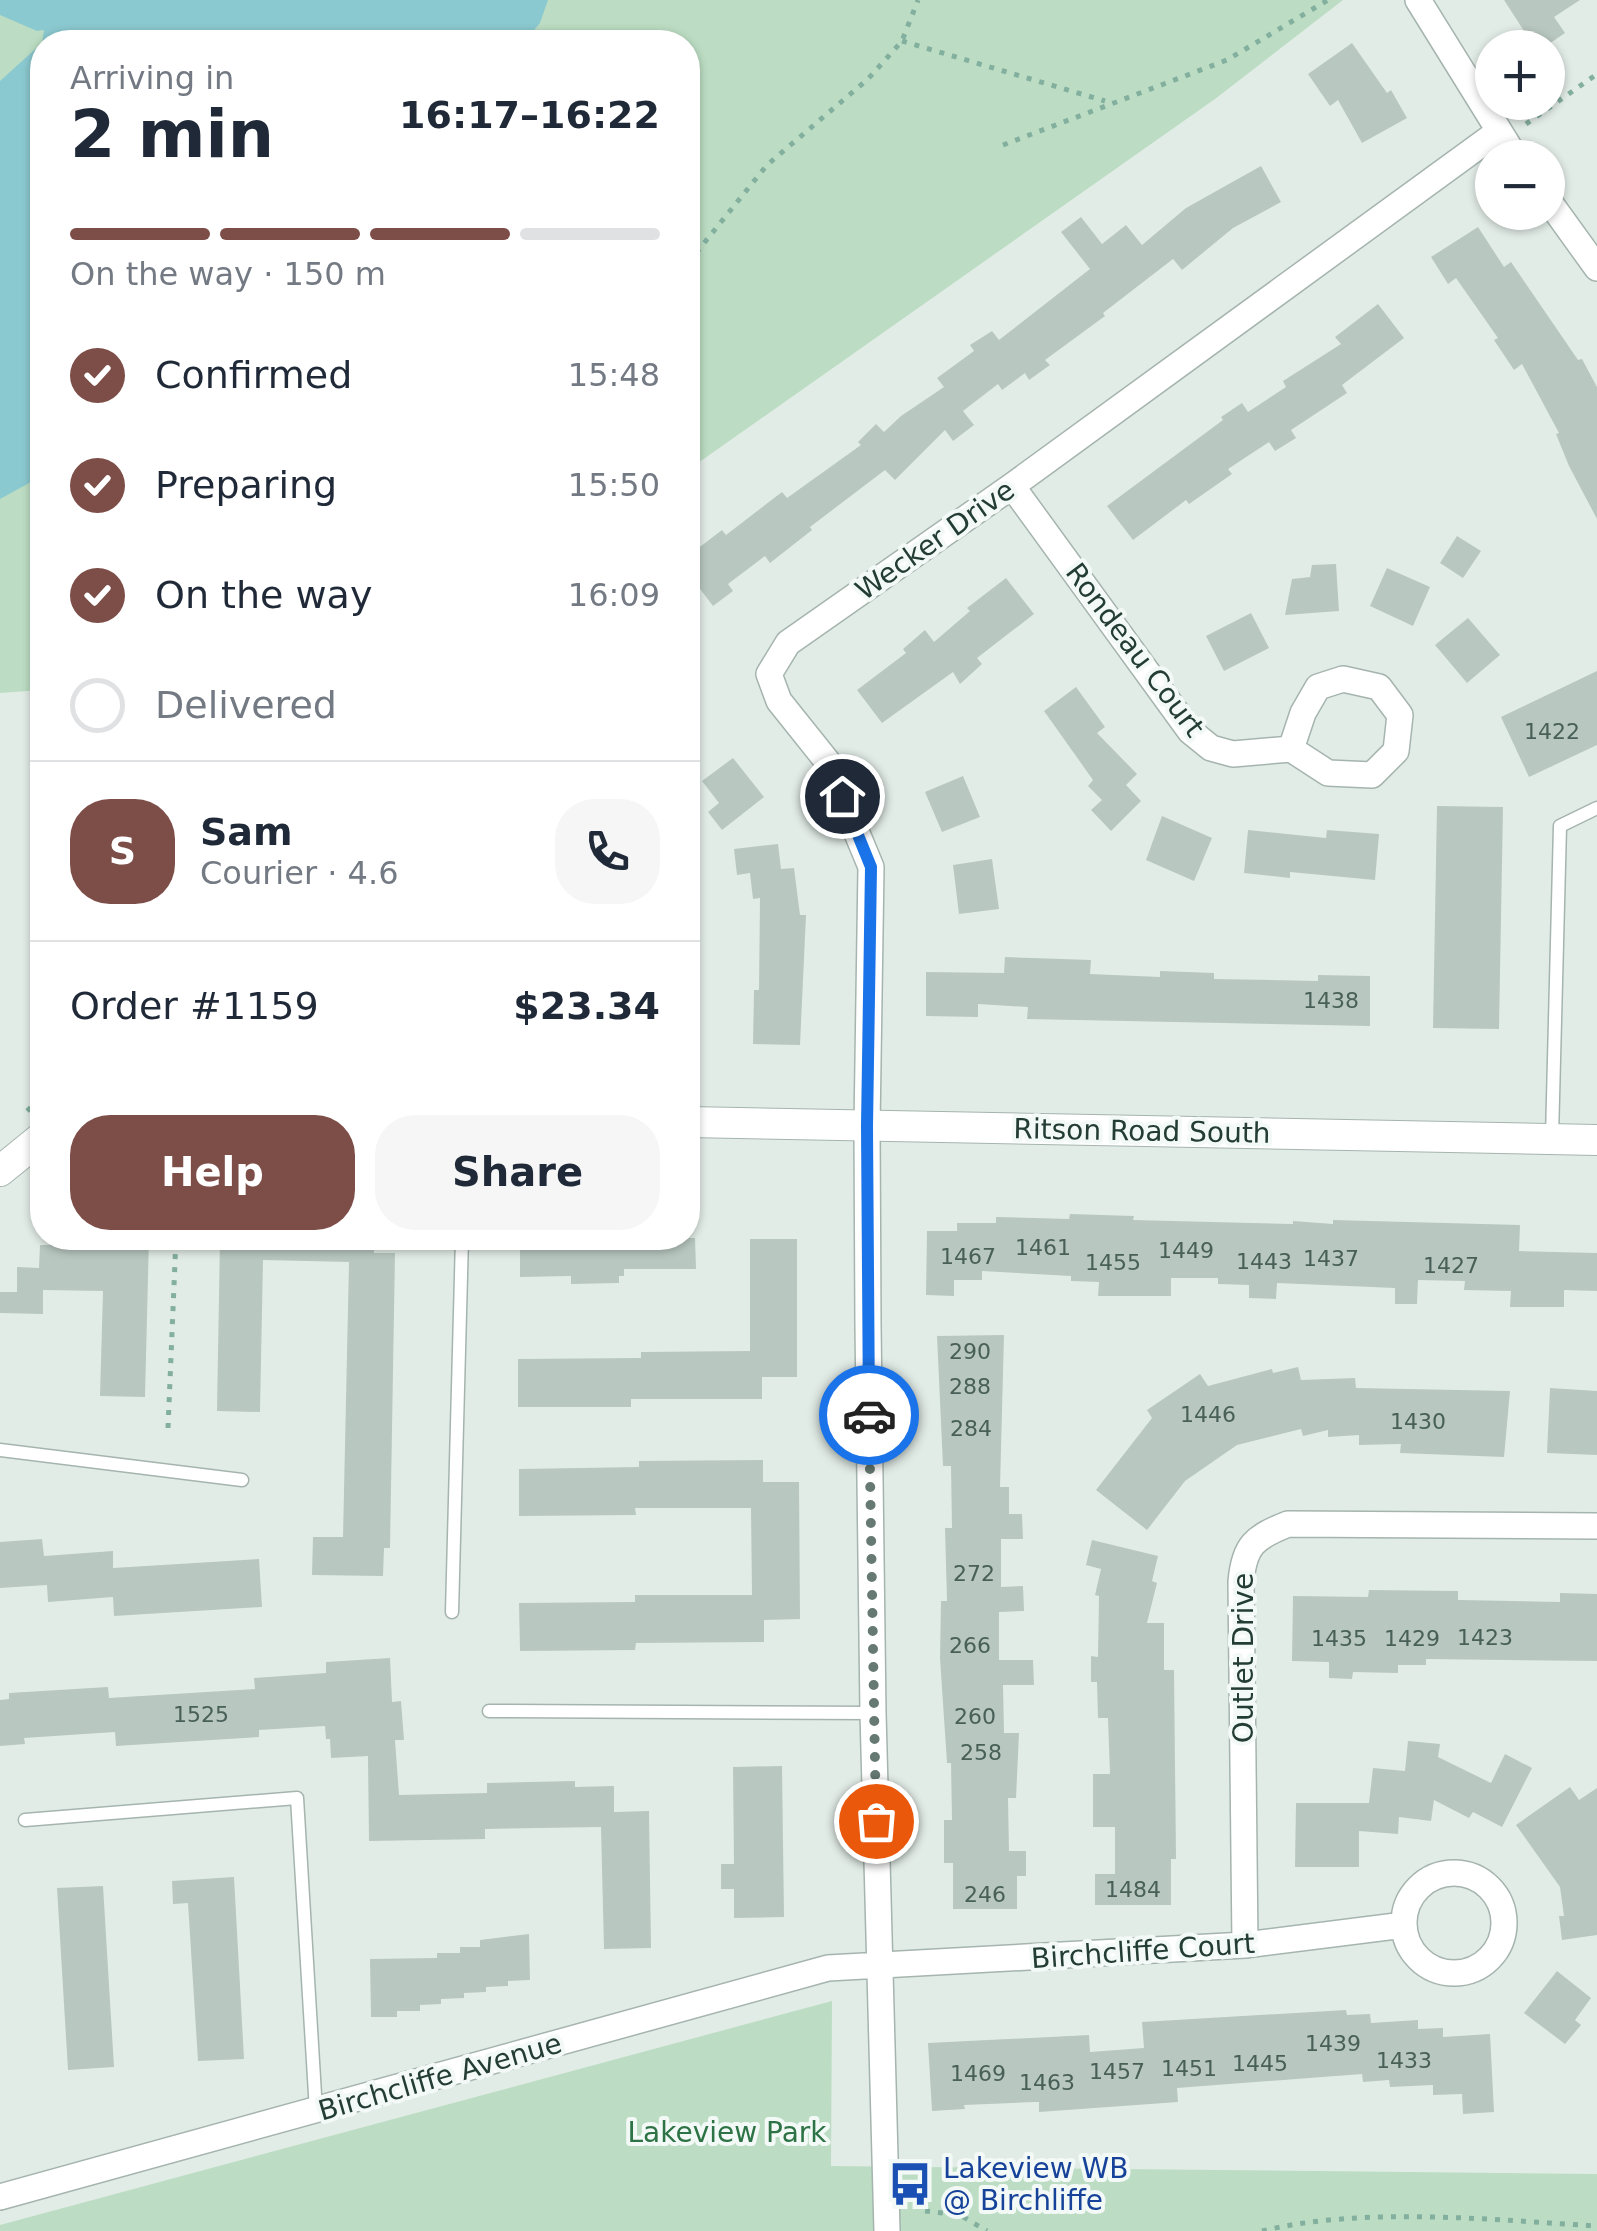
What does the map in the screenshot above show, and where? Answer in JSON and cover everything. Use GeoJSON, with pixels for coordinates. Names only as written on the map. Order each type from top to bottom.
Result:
{"type":"FeatureCollection","features":[{"type":"Feature","properties":{"kind":"street"},"geometry":{"type":"LineString","coordinates":[[1418,0],[1504,140]]}},
{"type":"Feature","properties":{"kind":"street","name":"Wecker Drive"},"geometry":{"type":"LineString","coordinates":[[867,1126],[871,867],[827,761],[778,701],[769,674],[788,643],[1475,165]]}},
{"type":"Feature","properties":{"kind":"street"},"geometry":{"type":"LineString","coordinates":[[1565,224],[1597,268]]}},
{"type":"Feature","properties":{"kind":"street","name":"Rondeau Court"},"geometry":{"type":"LineString","coordinates":[[1012,486],[1190,731],[1211,748],[1233,754],[1292,749]]}},
{"type":"Feature","properties":{"kind":"street"},"geometry":{"type":"LineString","coordinates":[[1343,679],[1379,687],[1400,714],[1396,751],[1372,776],[1328,774],[1292,749],[1303,713],[1318,687],[1343,679]]}},
{"type":"Feature","properties":{"kind":"street","name":"Ritson Road South"},"geometry":{"type":"LineString","coordinates":[[700,1122],[1597,1140]]}},
{"type":"Feature","properties":{"kind":"street"},"geometry":{"type":"LineString","coordinates":[[867,1126],[873,1713],[887,2231]]}},
{"type":"Feature","properties":{"kind":"street"},"geometry":{"type":"LineString","coordinates":[[0,1171],[30,1147]]}},
{"type":"Feature","properties":{"kind":"street","name":"Outlet Drive"},"geometry":{"type":"LineString","coordinates":[[1245,1945],[1241,1582],[1243,1559],[1252,1545],[1264,1534],[1288,1524],[1597,1526]]}},
{"type":"Feature","properties":{"kind":"street"},"geometry":{"type":"LineString","coordinates":[[1457,1872],[1478,1879],[1492,1890],[1502,1907],[1504,1924],[1501,1942],[1492,1956],[1478,1967],[1460,1973],[1443,1972],[1417,1956],[1404,1925],[1412,1896],[1424,1883],[1457,1872]]}},
{"type":"Feature","properties":{"kind":"street","name":"Birchcliffe Court"},"geometry":{"type":"LineString","coordinates":[[881,1964],[927,1965],[1245,1945],[1404,1925]]}},
{"type":"Feature","properties":{"kind":"street","name":"Birchcliffe Avenue"},"geometry":{"type":"LineString","coordinates":[[0,2197],[828,1968],[881,1964]]}},
{"type":"Feature","properties":{"kind":"lane"},"geometry":{"type":"LineString","coordinates":[[1552,1140],[1560,826],[1597,808]]}},
{"type":"Feature","properties":{"kind":"lane"},"geometry":{"type":"LineString","coordinates":[[452,1612],[462,1250]]}},
{"type":"Feature","properties":{"kind":"lane"},"geometry":{"type":"LineString","coordinates":[[0,1450],[242,1480]]}},
{"type":"Feature","properties":{"kind":"lane"},"geometry":{"type":"LineString","coordinates":[[488,1711],[873,1713]]}},
{"type":"Feature","properties":{"kind":"lane"},"geometry":{"type":"LineString","coordinates":[[25,1820],[297,1798],[316,2112]]}},
{"type":"Feature","properties":{"kind":"path"},"geometry":{"type":"LineString","coordinates":[[700,247],[767,165],[868,80],[902,41],[918,0]]}},
{"type":"Feature","properties":{"kind":"path"},"geometry":{"type":"LineString","coordinates":[[1003,145],[1227,60],[1328,0]]}},
{"type":"Feature","properties":{"kind":"path"},"geometry":{"type":"LineString","coordinates":[[902,41],[1108,102]]}},
{"type":"Feature","properties":{"kind":"path"},"geometry":{"type":"LineString","coordinates":[[1510,140],[1597,74]]}},
{"type":"Feature","properties":{"kind":"path"},"geometry":{"type":"LineString","coordinates":[[168,1428],[175,1250]]}},
{"type":"Feature","properties":{"kind":"path"},"geometry":{"type":"LineString","coordinates":[[925,2210],[960,2215],[987,2231]]}},
{"type":"Feature","properties":{"kind":"path"},"geometry":{"type":"LineString","coordinates":[[1262,2231],[1287,2225],[1416,2216],[1597,2226]]}},
{"type":"Feature","properties":{"kind":"green space"},"geometry":{"type":"Polygon","coordinates":[[[0,0],[1343,0],[1215,99],[700,462],[700,30],[30,30],[30,691],[0,693],[0,0]]]}},
{"type":"Feature","properties":{"kind":"green space","name":"Lakeview Park"},"geometry":{"type":"Polygon","coordinates":[[[832,2001],[831,2166],[1597,2174],[1597,2231],[0,2231],[0,2225],[832,2001]]]}},
{"type":"Feature","properties":{"kind":"water"},"geometry":{"type":"Polygon","coordinates":[[[0,0],[548,0],[534,30],[35,30],[0,15],[0,0]]]}},
{"type":"Feature","properties":{"kind":"water"},"geometry":{"type":"Polygon","coordinates":[[[30,54],[30,483],[0,499],[0,81],[30,54]]]}},
{"type":"Feature","properties":{"kind":"building"},"geometry":{"type":"Polygon","coordinates":[[[1504,0],[1580,0],[1554,17],[1563,30],[1523,30],[1504,0]]]}},
{"type":"Feature","properties":{"kind":"building"},"geometry":{"type":"Polygon","coordinates":[[[1352,43],[1387,93],[1391,90],[1407,118],[1362,143],[1338,100],[1330,106],[1308,74],[1352,43]]]}},
{"type":"Feature","properties":{"kind":"building"},"geometry":{"type":"Polygon","coordinates":[[[1261,166],[1281,202],[1233,228],[1182,270],[1173,259],[1045,360],[1050,365],[1029,380],[1025,373],[1002,390],[998,384],[963,411],[974,425],[953,441],[945,430],[895,480],[885,470],[770,563],[765,556],[728,584],[733,591],[713,606],[700,589],[700,547],[722,530],[726,535],[782,492],[787,498],[861,445],[858,442],[876,424],[884,432],[944,387],[937,378],[974,351],[970,345],[992,331],[999,340],[1090,269],[1061,232],[1081,217],[1102,244],[1126,225],[1142,245],[1186,208],[1261,166]]]}},
{"type":"Feature","properties":{"kind":"building"},"geometry":{"type":"Polygon","coordinates":[[[1475,229],[1480,230],[1504,267],[1511,262],[1578,360],[1582,359],[1597,387],[1597,519],[1569,466],[1556,434],[1559,433],[1522,364],[1514,370],[1494,340],[1498,338],[1456,278],[1448,284],[1431,257],[1475,229]]]}},
{"type":"Feature","properties":{"kind":"building"},"geometry":{"type":"Polygon","coordinates":[[[1378,304],[1404,338],[1342,385],[1347,393],[1291,430],[1296,438],[1275,451],[1269,442],[1228,469],[1232,474],[1189,504],[1186,500],[1133,540],[1107,506],[1242,403],[1248,412],[1286,387],[1283,381],[1341,344],[1335,337],[1378,304]]]}},
{"type":"Feature","properties":{"kind":"building"},"geometry":{"type":"Polygon","coordinates":[[[1457,536],[1481,551],[1463,578],[1440,563],[1457,536]]]}},
{"type":"Feature","properties":{"kind":"building"},"geometry":{"type":"Polygon","coordinates":[[[1336,564],[1339,611],[1285,615],[1292,579],[1310,577],[1312,565],[1336,564]]]}},
{"type":"Feature","properties":{"kind":"building"},"geometry":{"type":"Polygon","coordinates":[[[1387,568],[1430,587],[1413,626],[1370,606],[1387,568]]]}},
{"type":"Feature","properties":{"kind":"building"},"geometry":{"type":"Polygon","coordinates":[[[1006,578],[1034,614],[977,658],[982,664],[960,684],[953,672],[882,723],[857,690],[906,653],[903,649],[925,630],[934,642],[970,611],[967,608],[1006,578]]]}},
{"type":"Feature","properties":{"kind":"building"},"geometry":{"type":"Polygon","coordinates":[[[1251,613],[1269,648],[1224,671],[1206,636],[1251,613]]]}},
{"type":"Feature","properties":{"kind":"building"},"geometry":{"type":"Polygon","coordinates":[[[1468,618],[1500,655],[1467,683],[1435,645],[1468,618]]]}},
{"type":"Feature","properties":{"kind":"building"},"geometry":{"type":"Polygon","coordinates":[[[1597,671],[1597,745],[1529,777],[1501,717],[1597,671]]]}},
{"type":"Feature","properties":{"kind":"building"},"geometry":{"type":"Polygon","coordinates":[[[1076,687],[1105,727],[1097,733],[1137,774],[1126,785],[1141,801],[1111,831],[1091,810],[1102,800],[1088,786],[1093,780],[1044,711],[1076,687]]]}},
{"type":"Feature","properties":{"kind":"building"},"geometry":{"type":"Polygon","coordinates":[[[733,758],[764,797],[722,830],[708,812],[719,803],[702,781],[733,758]]]}},
{"type":"Feature","properties":{"kind":"building"},"geometry":{"type":"Polygon","coordinates":[[[963,776],[980,817],[942,832],[925,792],[963,776]]]}},
{"type":"Feature","properties":{"kind":"building"},"geometry":{"type":"Polygon","coordinates":[[[1437,806],[1503,807],[1499,1029],[1433,1028],[1437,806]]]}},
{"type":"Feature","properties":{"kind":"building"},"geometry":{"type":"Polygon","coordinates":[[[1162,816],[1212,838],[1194,881],[1146,860],[1162,816]]]}},
{"type":"Feature","properties":{"kind":"building"},"geometry":{"type":"Polygon","coordinates":[[[1248,830],[1326,838],[1327,830],[1379,834],[1375,880],[1290,872],[1290,878],[1244,873],[1248,830]]]}},
{"type":"Feature","properties":{"kind":"building"},"geometry":{"type":"Polygon","coordinates":[[[778,844],[781,869],[794,868],[800,915],[806,915],[800,1045],[753,1044],[754,990],[759,990],[760,898],[753,899],[750,873],[737,875],[734,849],[778,844]]]}},
{"type":"Feature","properties":{"kind":"building"},"geometry":{"type":"Polygon","coordinates":[[[992,859],[999,909],[959,914],[953,865],[992,859]]]}},
{"type":"Feature","properties":{"kind":"building"},"geometry":{"type":"Polygon","coordinates":[[[1005,957],[1091,960],[1090,974],[1160,977],[1160,971],[1214,973],[1214,979],[1318,981],[1318,975],[1370,976],[1370,1026],[1027,1019],[1028,1007],[978,1004],[978,1017],[926,1016],[926,972],[1004,973],[1005,957]]]}},
{"type":"Feature","properties":{"kind":"building"},"geometry":{"type":"Polygon","coordinates":[[[1070,1214],[1134,1216],[1133,1220],[1293,1224],[1333,1224],[1333,1220],[1520,1225],[1519,1251],[1597,1253],[1597,1291],[1564,1290],[1564,1307],[1510,1307],[1511,1291],[1464,1290],[1465,1281],[1418,1280],[1417,1304],[1395,1304],[1395,1288],[1277,1283],[1276,1299],[1249,1298],[1249,1285],[1218,1284],[1218,1278],[1171,1278],[1171,1296],[1098,1296],[1099,1282],[1071,1281],[1071,1276],[982,1271],[982,1280],[954,1280],[954,1296],[926,1295],[927,1231],[957,1231],[957,1223],[996,1223],[996,1217],[1069,1219],[1070,1214]]]}},
{"type":"Feature","properties":{"kind":"building"},"geometry":{"type":"Polygon","coordinates":[[[750,1239],[797,1239],[797,1377],[762,1377],[762,1399],[631,1399],[631,1407],[518,1407],[518,1359],[641,1358],[641,1352],[750,1351],[750,1239]]]}},
{"type":"Feature","properties":{"kind":"building"},"geometry":{"type":"Polygon","coordinates":[[[40,1250],[149,1250],[145,1397],[100,1396],[103,1291],[43,1290],[43,1314],[0,1313],[0,1292],[17,1292],[17,1267],[39,1268],[40,1250]]]}},
{"type":"Feature","properties":{"kind":"building"},"geometry":{"type":"Polygon","coordinates":[[[220,1250],[395,1253],[390,1548],[384,1548],[383,1576],[312,1575],[313,1537],[343,1537],[349,1262],[263,1260],[260,1412],[217,1411],[220,1250]]]}},
{"type":"Feature","properties":{"kind":"building"},"geometry":{"type":"Polygon","coordinates":[[[520,1250],[695,1250],[696,1269],[624,1269],[619,1283],[571,1284],[571,1276],[520,1277],[520,1250]]]}},
{"type":"Feature","properties":{"kind":"building"},"geometry":{"type":"Polygon","coordinates":[[[1004,1335],[1000,1487],[1009,1487],[1009,1514],[1022,1514],[1023,1539],[1001,1539],[1001,1587],[1023,1586],[1024,1611],[999,1612],[999,1660],[1033,1660],[1034,1685],[1003,1685],[1004,1733],[1019,1733],[1016,1798],[1008,1798],[1009,1851],[1026,1851],[1026,1876],[1017,1876],[1017,1909],[953,1909],[953,1863],[944,1863],[944,1820],[952,1820],[951,1763],[947,1763],[940,1658],[941,1601],[947,1601],[945,1528],[952,1528],[951,1466],[943,1466],[937,1336],[1004,1335]]]}},
{"type":"Feature","properties":{"kind":"building"},"geometry":{"type":"Polygon","coordinates":[[[1298,1367],[1301,1380],[1355,1378],[1356,1388],[1510,1391],[1504,1457],[1400,1453],[1401,1444],[1359,1445],[1359,1435],[1328,1437],[1328,1430],[1303,1436],[1301,1429],[1237,1445],[1185,1481],[1147,1530],[1096,1490],[1152,1418],[1147,1410],[1200,1374],[1208,1386],[1272,1369],[1273,1373],[1298,1367]]]}},
{"type":"Feature","properties":{"kind":"building"},"geometry":{"type":"Polygon","coordinates":[[[1550,1388],[1597,1391],[1597,1455],[1547,1453],[1550,1388]]]}},
{"type":"Feature","properties":{"kind":"building"},"geometry":{"type":"Polygon","coordinates":[[[763,1460],[763,1482],[799,1482],[800,1619],[764,1620],[764,1642],[636,1643],[635,1650],[520,1651],[519,1603],[635,1602],[635,1595],[752,1595],[751,1508],[635,1508],[636,1515],[519,1516],[519,1469],[639,1467],[639,1461],[763,1460]]]}},
{"type":"Feature","properties":{"kind":"building"},"geometry":{"type":"Polygon","coordinates":[[[42,1539],[44,1556],[113,1551],[113,1568],[259,1559],[262,1607],[114,1616],[113,1597],[48,1602],[47,1585],[0,1588],[0,1542],[42,1539]]]}},
{"type":"Feature","properties":{"kind":"building"},"geometry":{"type":"Polygon","coordinates":[[[1092,1540],[1158,1556],[1152,1581],[1157,1583],[1147,1623],[1164,1623],[1164,1670],[1174,1670],[1176,1859],[1171,1859],[1171,1905],[1095,1905],[1095,1874],[1115,1874],[1115,1827],[1093,1827],[1093,1774],[1110,1774],[1108,1718],[1098,1718],[1097,1682],[1091,1682],[1091,1656],[1098,1657],[1099,1596],[1095,1595],[1101,1569],[1086,1565],[1092,1540]]]}},
{"type":"Feature","properties":{"kind":"building"},"geometry":{"type":"Polygon","coordinates":[[[1369,1590],[1458,1591],[1458,1600],[1560,1602],[1560,1593],[1597,1594],[1597,1661],[1426,1659],[1426,1665],[1398,1665],[1398,1673],[1353,1672],[1352,1679],[1329,1678],[1329,1662],[1292,1661],[1293,1596],[1368,1597],[1369,1590]]]}},
{"type":"Feature","properties":{"kind":"building"},"geometry":{"type":"Polygon","coordinates":[[[390,1658],[392,1702],[401,1701],[404,1740],[395,1740],[399,1795],[487,1793],[487,1783],[575,1781],[575,1787],[614,1786],[614,1812],[649,1811],[651,1948],[604,1949],[601,1827],[485,1829],[485,1839],[369,1841],[368,1756],[331,1758],[325,1726],[259,1730],[259,1737],[116,1746],[115,1732],[24,1738],[25,1744],[0,1746],[0,1700],[9,1699],[9,1693],[108,1687],[109,1698],[255,1689],[254,1678],[326,1673],[326,1662],[390,1658]]]}},
{"type":"Feature","properties":{"kind":"building"},"geometry":{"type":"Polygon","coordinates":[[[1408,1741],[1440,1744],[1438,1757],[1491,1783],[1505,1754],[1532,1768],[1502,1827],[1473,1812],[1469,1818],[1434,1800],[1431,1821],[1399,1817],[1398,1834],[1359,1831],[1359,1867],[1295,1867],[1296,1803],[1369,1803],[1373,1768],[1405,1771],[1408,1741]]]}},
{"type":"Feature","properties":{"kind":"building"},"geometry":{"type":"Polygon","coordinates":[[[782,1766],[784,1917],[734,1918],[734,1889],[721,1889],[721,1864],[734,1864],[733,1767],[782,1766]]]}},
{"type":"Feature","properties":{"kind":"building"},"geometry":{"type":"Polygon","coordinates":[[[1570,1787],[1579,1800],[1597,1788],[1597,1935],[1562,1940],[1560,1887],[1516,1825],[1570,1787]]]}},
{"type":"Feature","properties":{"kind":"building"},"geometry":{"type":"Polygon","coordinates":[[[234,1877],[244,2059],[198,2061],[188,1903],[173,1904],[172,1881],[234,1877]]]}},
{"type":"Feature","properties":{"kind":"building"},"geometry":{"type":"Polygon","coordinates":[[[103,1886],[114,2067],[68,2070],[57,1888],[103,1886]]]}},
{"type":"Feature","properties":{"kind":"building"},"geometry":{"type":"Polygon","coordinates":[[[529,1934],[530,1980],[486,1987],[486,1992],[464,1993],[464,1998],[441,1999],[441,2004],[420,2005],[420,2011],[397,2011],[397,2017],[371,2017],[370,1959],[437,1958],[437,1953],[460,1953],[460,1947],[480,1947],[480,1940],[529,1934]]]}},
{"type":"Feature","properties":{"kind":"building"},"geometry":{"type":"Polygon","coordinates":[[[1557,1971],[1591,1998],[1575,2020],[1581,2025],[1565,2044],[1524,2013],[1557,1971]]]}},
{"type":"Feature","properties":{"kind":"building"},"geometry":{"type":"Polygon","coordinates":[[[1346,2010],[1347,2015],[1370,2014],[1371,2023],[1418,2020],[1418,2029],[1443,2028],[1443,2037],[1490,2034],[1494,2112],[1463,2114],[1462,2094],[1433,2095],[1433,2085],[1390,2087],[1389,2080],[1363,2082],[1362,2074],[1177,2088],[1178,2102],[1039,2112],[1039,2102],[1034,2102],[964,2105],[965,2109],[932,2111],[928,2043],[1089,2035],[1090,2052],[1144,2048],[1142,2022],[1346,2010]]]}},
{"type":"Feature","properties":{"kind":"way so far"},"geometry":{"type":"LineString","coordinates":[[869,1415],[876,1821]]}},
{"type":"Feature","properties":{"kind":"place","name":"Lakeview WB @ Birchliffe"},"geometry":{"type":"Point","coordinates":[910,2184]}},
{"type":"Feature","properties":{"kind":"route"},"geometry":{"type":"LineString","coordinates":[[842,796],[871,867],[867,1126],[869,1415]]}}]}
